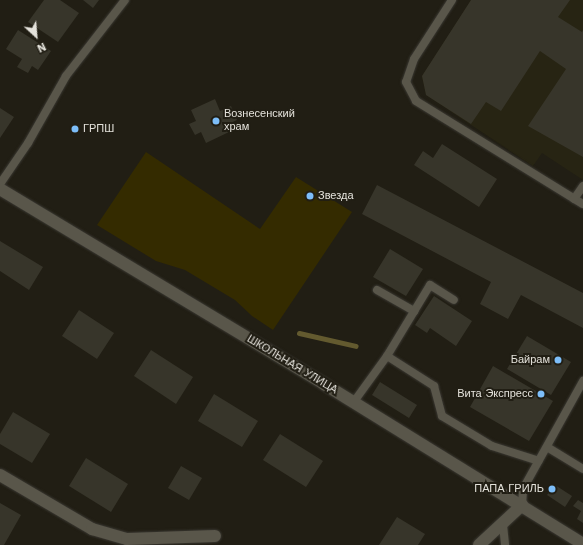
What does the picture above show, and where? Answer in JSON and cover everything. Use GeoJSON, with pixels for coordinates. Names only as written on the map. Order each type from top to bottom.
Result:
{"type":"FeatureCollection","features":[{"type":"Feature","properties":{"kind":"street","name":"ШКОЛЬНАЯ УЛИЦА"},"geometry":{"type":"LineString","coordinates":[[0,189],[353,402],[583,544]]}},
{"type":"Feature","properties":{"kind":"street"},"geometry":{"type":"LineString","coordinates":[[0,475],[92,529],[127,539],[215,536]]}},
{"type":"Feature","properties":{"kind":"street"},"geometry":{"type":"LineString","coordinates":[[479,545],[503,525],[522,505]]}},
{"type":"Feature","properties":{"kind":"lane"},"geometry":{"type":"LineString","coordinates":[[0,184],[28,144],[66,76],[125,0]]}},
{"type":"Feature","properties":{"kind":"lane"},"geometry":{"type":"LineString","coordinates":[[452,0],[414,59],[406,82],[416,101],[583,204]]}},
{"type":"Feature","properties":{"kind":"lane"},"geometry":{"type":"LineString","coordinates":[[574,199],[583,186]]}},
{"type":"Feature","properties":{"kind":"lane"},"geometry":{"type":"LineString","coordinates":[[353,402],[387,356],[430,285],[454,300]]}},
{"type":"Feature","properties":{"kind":"lane"},"geometry":{"type":"LineString","coordinates":[[377,290],[414,311]]}},
{"type":"Feature","properties":{"kind":"lane"},"geometry":{"type":"LineString","coordinates":[[387,356],[434,386],[442,416],[492,446],[539,461]]}},
{"type":"Feature","properties":{"kind":"lane"},"geometry":{"type":"LineString","coordinates":[[522,505],[523,489],[583,381]]}},
{"type":"Feature","properties":{"kind":"lane"},"geometry":{"type":"LineString","coordinates":[[547,448],[583,469]]}},
{"type":"Feature","properties":{"kind":"lane"},"geometry":{"type":"LineString","coordinates":[[503,525],[505,545]]}},
{"type":"Feature","properties":{"kind":"shaded area"},"geometry":{"type":"Polygon","coordinates":[[[471,0],[583,0],[583,180],[542,153],[533,166],[426,95],[422,76],[471,0]]]}},
{"type":"Feature","properties":{"kind":"shaded area"},"geometry":{"type":"Polygon","coordinates":[[[146,152],[260,229],[296,177],[352,212],[273,330],[252,316],[235,300],[185,270],[156,261],[97,225],[146,152]]]}},
{"type":"Feature","properties":{"kind":"building"},"geometry":{"type":"Polygon","coordinates":[[[44,0],[60,0],[79,13],[58,42],[28,22],[44,0]]]}},
{"type":"Feature","properties":{"kind":"building"},"geometry":{"type":"Polygon","coordinates":[[[83,0],[99,0],[93,8],[83,0]]]}},
{"type":"Feature","properties":{"kind":"building"},"geometry":{"type":"Polygon","coordinates":[[[471,0],[570,0],[558,17],[582,32],[583,30],[583,157],[528,126],[566,69],[540,51],[501,111],[486,102],[471,124],[426,95],[422,76],[471,0]]]}},
{"type":"Feature","properties":{"kind":"building"},"geometry":{"type":"Polygon","coordinates":[[[18,30],[51,51],[38,70],[32,66],[28,73],[17,67],[22,59],[6,49],[18,30]]]}},
{"type":"Feature","properties":{"kind":"building","name":"Вознесенский храм"},"geometry":{"type":"Polygon","coordinates":[[[215,99],[220,111],[231,106],[237,120],[226,125],[229,132],[206,143],[201,132],[195,135],[189,124],[196,121],[191,110],[215,99]]]}},
{"type":"Feature","properties":{"kind":"building"},"geometry":{"type":"Polygon","coordinates":[[[0,108],[14,117],[0,138],[0,108]]]}},
{"type":"Feature","properties":{"kind":"building"},"geometry":{"type":"Polygon","coordinates":[[[442,144],[497,179],[479,207],[414,165],[423,151],[433,158],[442,144]]]}},
{"type":"Feature","properties":{"kind":"building"},"geometry":{"type":"Polygon","coordinates":[[[377,185],[583,293],[583,328],[521,295],[508,319],[480,304],[491,282],[362,214],[377,185]]]}},
{"type":"Feature","properties":{"kind":"building"},"geometry":{"type":"Polygon","coordinates":[[[0,241],[43,267],[29,290],[0,271],[0,241]]]}},
{"type":"Feature","properties":{"kind":"building"},"geometry":{"type":"Polygon","coordinates":[[[390,249],[423,269],[406,296],[373,277],[390,249]]]}},
{"type":"Feature","properties":{"kind":"building"},"geometry":{"type":"Polygon","coordinates":[[[434,296],[472,321],[456,346],[430,328],[427,333],[415,325],[434,296]]]}},
{"type":"Feature","properties":{"kind":"building"},"geometry":{"type":"Polygon","coordinates":[[[79,310],[114,333],[97,359],[62,336],[79,310]]]}},
{"type":"Feature","properties":{"kind":"building"},"geometry":{"type":"Polygon","coordinates":[[[527,336],[571,362],[551,395],[507,369],[527,336]]]}},
{"type":"Feature","properties":{"kind":"building"},"geometry":{"type":"Polygon","coordinates":[[[151,350],[193,377],[176,404],[134,376],[151,350]]]}},
{"type":"Feature","properties":{"kind":"building"},"geometry":{"type":"Polygon","coordinates":[[[493,366],[553,401],[529,441],[470,407],[493,366]]]}},
{"type":"Feature","properties":{"kind":"building"},"geometry":{"type":"Polygon","coordinates":[[[380,382],[417,405],[409,418],[372,395],[380,382]]]}},
{"type":"Feature","properties":{"kind":"building"},"geometry":{"type":"Polygon","coordinates":[[[214,394],[258,421],[242,447],[198,421],[214,394]]]}},
{"type":"Feature","properties":{"kind":"building"},"geometry":{"type":"Polygon","coordinates":[[[13,412],[50,434],[32,463],[0,444],[0,434],[13,412]]]}},
{"type":"Feature","properties":{"kind":"building"},"geometry":{"type":"Polygon","coordinates":[[[280,434],[323,461],[306,487],[263,460],[280,434]]]}},
{"type":"Feature","properties":{"kind":"building"},"geometry":{"type":"Polygon","coordinates":[[[86,458],[128,484],[111,512],[69,486],[86,458]]]}},
{"type":"Feature","properties":{"kind":"building"},"geometry":{"type":"Polygon","coordinates":[[[181,466],[202,478],[189,500],[168,488],[181,466]]]}},
{"type":"Feature","properties":{"kind":"building"},"geometry":{"type":"Polygon","coordinates":[[[555,485],[572,496],[565,507],[547,495],[555,485]]]}},
{"type":"Feature","properties":{"kind":"building"},"geometry":{"type":"Polygon","coordinates":[[[578,500],[583,503],[583,523],[577,519],[581,511],[573,506],[578,500]]]}},
{"type":"Feature","properties":{"kind":"building"},"geometry":{"type":"Polygon","coordinates":[[[0,503],[21,515],[4,545],[0,545],[0,503]]]}},
{"type":"Feature","properties":{"kind":"building"},"geometry":{"type":"Polygon","coordinates":[[[397,517],[425,534],[418,545],[379,545],[397,517]]]}},
{"type":"Feature","properties":{"kind":"waterway"},"geometry":{"type":"LineString","coordinates":[[299,333],[356,346]]}},
{"type":"Feature","properties":{"kind":"place","name":"Вознесенский храм"},"geometry":{"type":"Point","coordinates":[216,121]}},
{"type":"Feature","properties":{"kind":"place","name":"ГРПШ"},"geometry":{"type":"Point","coordinates":[75,129]}},
{"type":"Feature","properties":{"kind":"place","name":"Звезда"},"geometry":{"type":"Point","coordinates":[310,196]}},
{"type":"Feature","properties":{"kind":"place","name":"Байрам"},"geometry":{"type":"Point","coordinates":[558,360]}},
{"type":"Feature","properties":{"kind":"place","name":"Вита Экспресс"},"geometry":{"type":"Point","coordinates":[541,394]}},
{"type":"Feature","properties":{"kind":"place","name":"ПАПА ГРИЛЬ"},"geometry":{"type":"Point","coordinates":[552,489]}}]}
